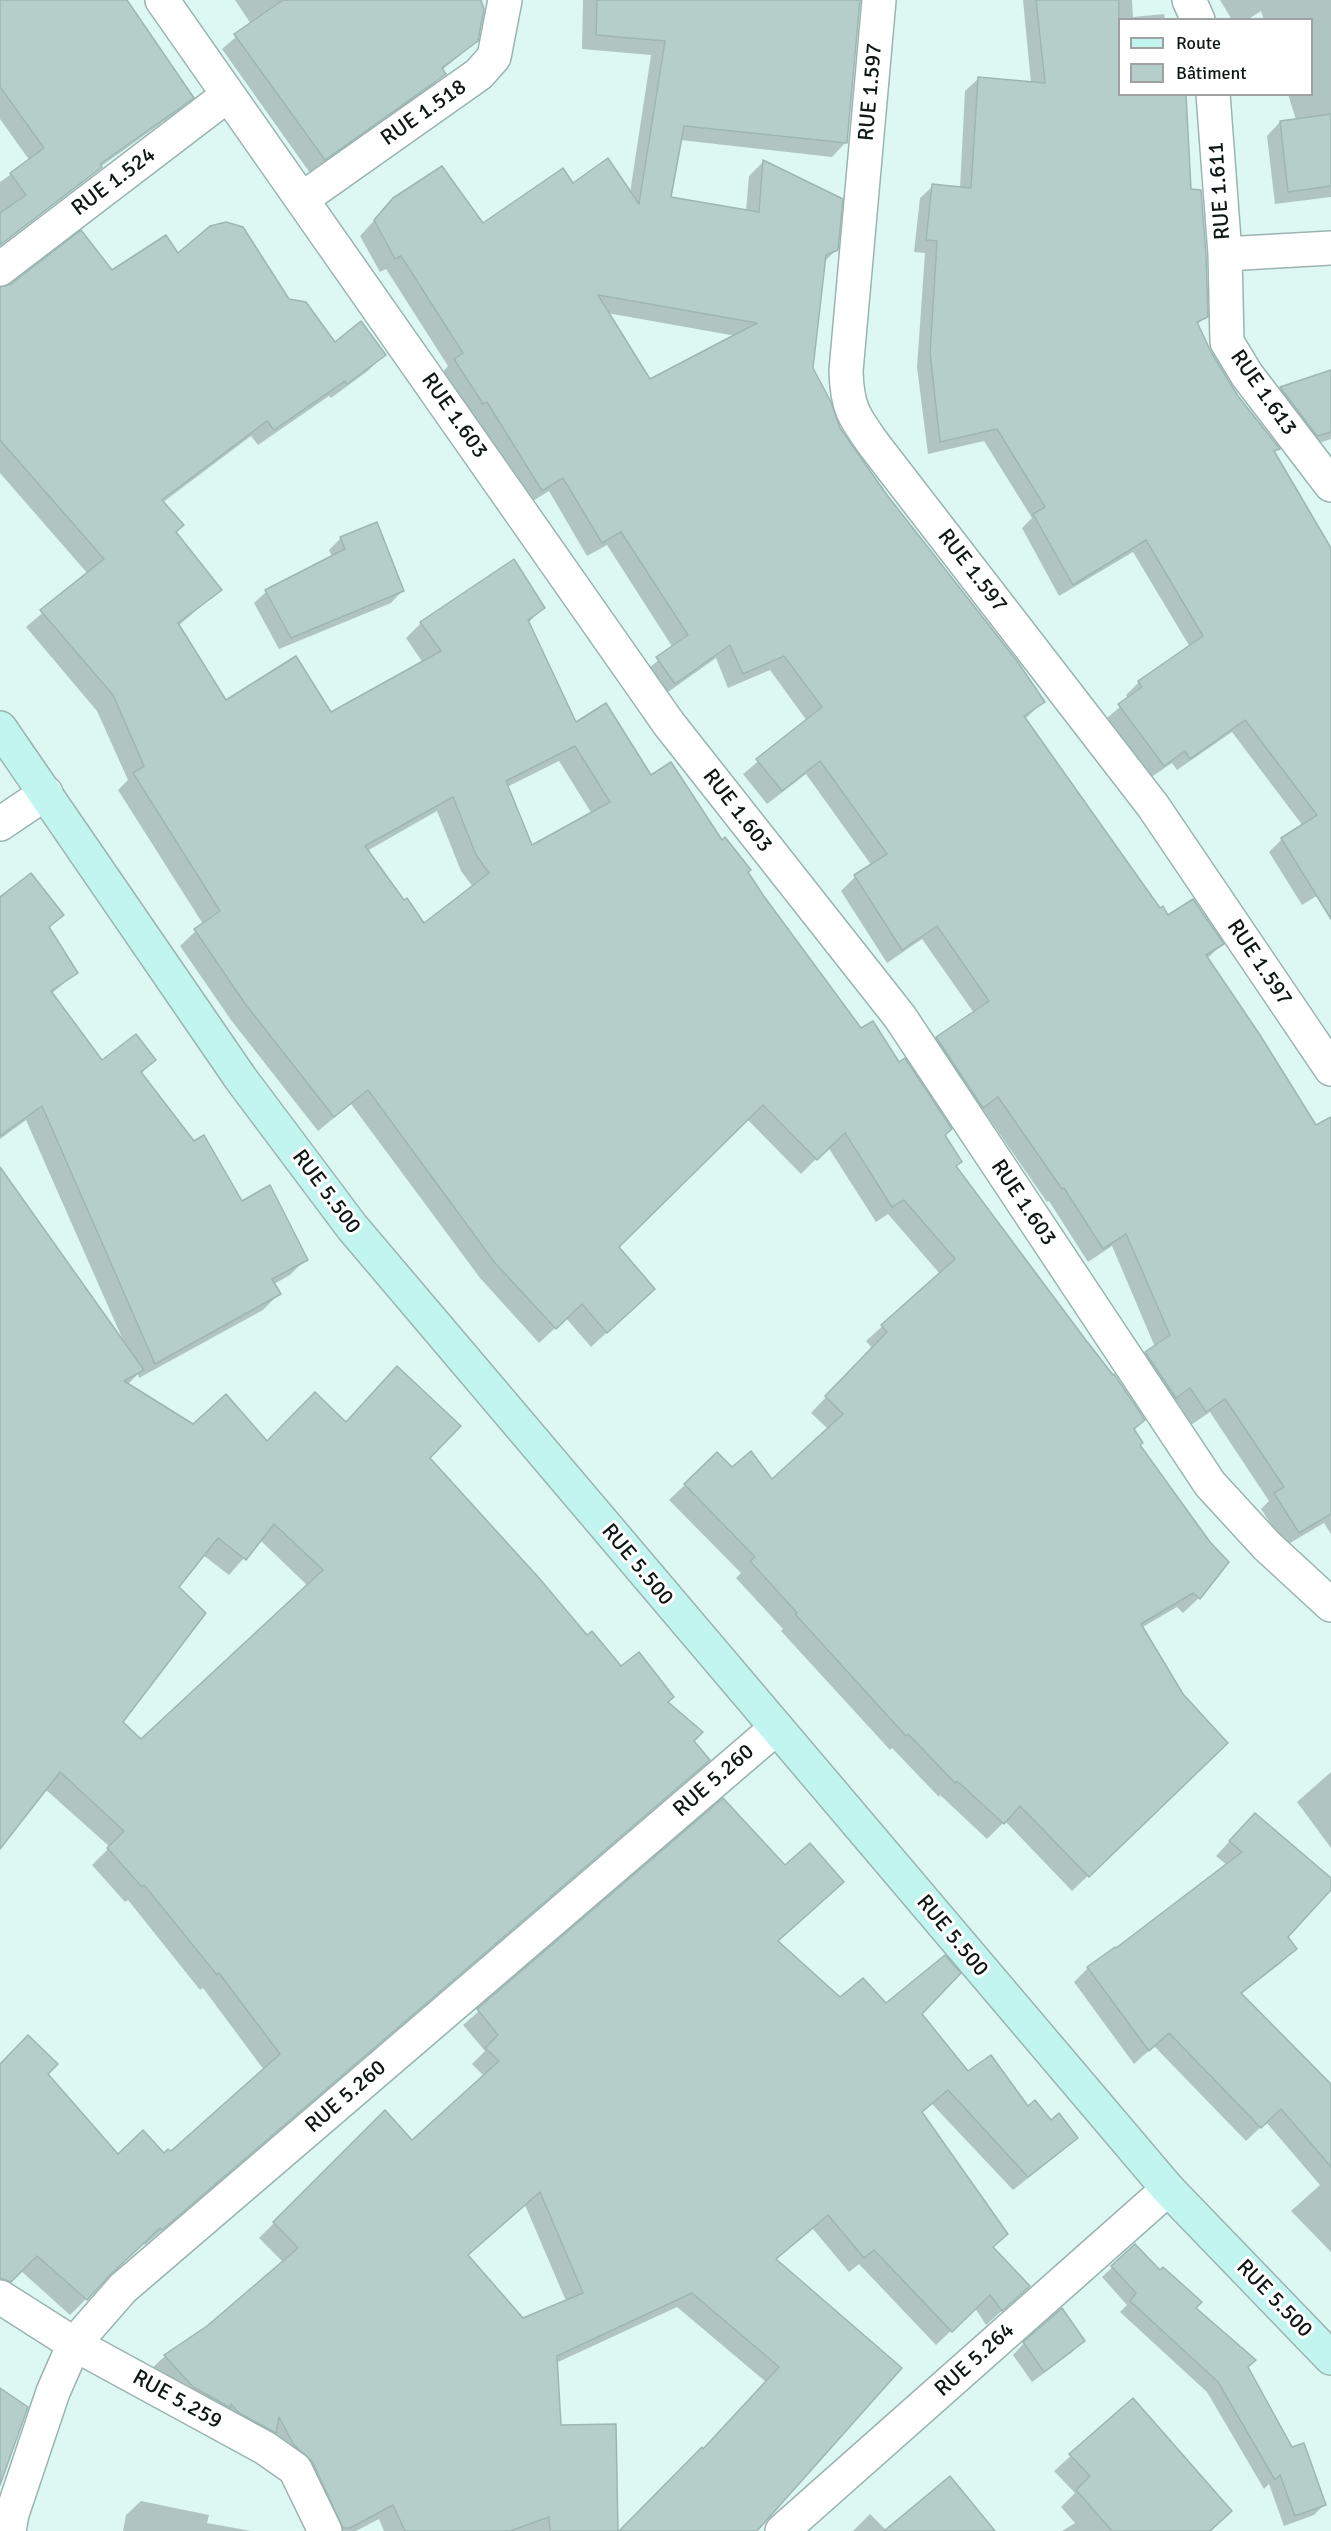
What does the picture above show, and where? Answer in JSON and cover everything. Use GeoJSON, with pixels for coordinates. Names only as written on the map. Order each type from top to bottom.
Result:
{"type":"FeatureCollection","features":[{"type":"Feature","properties":{"kind":"main road","name":"RUE 5.500"},"geometry":{"type":"LineString","coordinates":[[0,728],[241,1079],[352,1227],[775,1729],[1168,2189],[1331,2358]]}},
{"type":"Feature","properties":{"kind":"street","name":"RUE 1.603"},"geometry":{"type":"LineString","coordinates":[[162,0],[669,724],[900,1017],[1210,1484],[1267,1546],[1331,1605]]}},
{"type":"Feature","properties":{"kind":"street","name":"RUE 1.518"},"geometry":{"type":"LineString","coordinates":[[302,199],[479,74],[494,57],[505,0]]}},
{"type":"Feature","properties":{"kind":"street","name":"RUE 1.597"},"geometry":{"type":"LineString","coordinates":[[879,0],[846,371],[847,398],[851,409],[875,446],[1153,806],[1331,1069]]}},
{"type":"Feature","properties":{"kind":"street"},"geometry":{"type":"LineString","coordinates":[[1189,0],[1197,18]]}},
{"type":"Feature","properties":{"kind":"street","name":"RUE 1.524"},"geometry":{"type":"LineString","coordinates":[[0,269],[228,95]]}},
{"type":"Feature","properties":{"kind":"street","name":"RUE 1.611"},"geometry":{"type":"LineString","coordinates":[[1213,96],[1225,254],[1331,248]]}},
{"type":"Feature","properties":{"kind":"street","name":"RUE 1.613"},"geometry":{"type":"LineString","coordinates":[[1225,254],[1227,342],[1247,375],[1331,485]]}},
{"type":"Feature","properties":{"kind":"street"},"geometry":{"type":"LineString","coordinates":[[0,824],[46,793]]}},
{"type":"Feature","properties":{"kind":"street","name":"RUE 5.260"},"geometry":{"type":"LineString","coordinates":[[9,2531],[12,2514],[53,2392],[74,2344],[123,2288],[775,1729]]}},
{"type":"Feature","properties":{"kind":"street","name":"RUE 5.264"},"geometry":{"type":"LineString","coordinates":[[782,2531],[1168,2189]]}},
{"type":"Feature","properties":{"kind":"street","name":"RUE 5.259"},"geometry":{"type":"LineString","coordinates":[[0,2297],[74,2344],[265,2448],[295,2469],[325,2531]]}},
{"type":"Feature","properties":{"kind":"building"},"geometry":{"type":"Polygon","coordinates":[[[0,0],[127,0],[194,98],[100,164],[102,167],[0,245],[0,213],[26,195],[10,173],[44,148],[0,87],[0,0]]]}},
{"type":"Feature","properties":{"kind":"building"},"geometry":{"type":"Polygon","coordinates":[[[283,0],[481,0],[484,9],[478,41],[442,68],[446,74],[325,160],[234,34],[283,0]]]}},
{"type":"Feature","properties":{"kind":"building"},"geometry":{"type":"Polygon","coordinates":[[[597,0],[860,0],[847,143],[684,126],[671,197],[759,212],[763,160],[843,199],[838,250],[826,255],[813,368],[831,402],[840,428],[887,495],[1017,661],[1045,702],[1024,716],[1160,908],[1163,906],[1168,915],[1193,899],[1224,944],[1206,955],[1260,1035],[1316,1125],[1331,1117],[1331,1514],[1299,1533],[1274,1493],[1284,1487],[1225,1399],[1206,1412],[1190,1388],[1176,1398],[1145,1352],[1170,1335],[1126,1234],[1103,1249],[1064,1188],[1062,1189],[998,1097],[983,1108],[936,1037],[989,1001],[937,926],[902,950],[854,875],[887,854],[820,761],[782,791],[756,759],[822,707],[784,656],[743,674],[730,645],[675,684],[656,657],[688,635],[621,532],[602,543],[563,478],[542,491],[487,402],[483,404],[454,359],[463,353],[401,256],[395,259],[374,220],[393,198],[442,166],[483,223],[563,168],[573,183],[608,158],[639,204],[665,41],[596,35],[597,0]],[[598,295],[650,379],[757,323],[598,295]]]}},
{"type":"Feature","properties":{"kind":"building"},"geometry":{"type":"Polygon","coordinates":[[[1036,0],[1119,0],[1118,96],[1186,96],[1191,189],[1201,190],[1206,255],[1208,317],[1197,322],[1211,352],[1238,396],[1280,449],[1274,451],[1331,548],[1331,919],[1281,838],[1317,815],[1245,720],[1190,759],[1185,751],[1164,766],[1118,704],[1142,687],[1138,681],[1203,636],[1146,540],[1073,585],[1033,514],[1045,507],[997,429],[940,442],[930,353],[937,241],[926,240],[932,184],[971,188],[978,77],[1045,83],[1036,0]]]}},
{"type":"Feature","properties":{"kind":"building"},"geometry":{"type":"Polygon","coordinates":[[[1331,114],[1331,186],[1288,192],[1280,121],[1331,114]]]}},
{"type":"Feature","properties":{"kind":"building"},"geometry":{"type":"Polygon","coordinates":[[[226,222],[243,227],[289,299],[306,302],[335,342],[361,321],[386,355],[347,384],[345,381],[274,430],[267,421],[162,500],[184,525],[176,532],[222,590],[178,623],[226,700],[296,656],[331,712],[441,651],[420,622],[514,559],[545,608],[528,620],[576,722],[606,703],[651,775],[671,762],[722,840],[725,837],[751,870],[748,872],[763,895],[861,1028],[873,1021],[899,1062],[905,1058],[952,1129],[945,1135],[962,1162],[956,1166],[1085,1339],[1114,1374],[1145,1420],[1134,1429],[1143,1443],[1140,1445],[1210,1542],[1229,1562],[1200,1599],[1193,1593],[1141,1624],[1183,1694],[1228,1743],[1089,1877],[1020,1806],[1004,1824],[957,1781],[955,1783],[908,1734],[906,1736],[750,1561],[755,1557],[684,1484],[717,1452],[732,1467],[751,1451],[772,1479],[843,1414],[825,1396],[887,1332],[881,1325],[955,1259],[904,1200],[892,1207],[845,1133],[817,1160],[763,1105],[619,1247],[655,1289],[607,1333],[582,1304],[556,1329],[495,1263],[368,1090],[334,1117],[246,1005],[194,929],[220,911],[133,773],[144,766],[113,695],[40,610],[104,559],[0,440],[0,287],[11,284],[81,230],[112,270],[166,235],[178,253],[210,226],[226,222]],[[575,746],[506,781],[532,845],[610,802],[575,746]],[[453,797],[365,846],[404,900],[407,898],[424,923],[489,873],[476,855],[453,797]]]}},
{"type":"Feature","properties":{"kind":"building"},"geometry":{"type":"Polygon","coordinates":[[[1331,370],[1331,432],[1317,436],[1280,387],[1331,370]]]}},
{"type":"Feature","properties":{"kind":"building"},"geometry":{"type":"Polygon","coordinates":[[[377,522],[404,591],[291,638],[265,590],[345,549],[340,537],[377,522]]]}},
{"type":"Feature","properties":{"kind":"building"},"geometry":{"type":"Polygon","coordinates":[[[31,873],[64,915],[49,927],[78,973],[51,991],[102,1060],[136,1034],[156,1060],[141,1072],[194,1141],[204,1135],[242,1201],[270,1185],[308,1260],[272,1279],[281,1294],[155,1364],[42,1106],[0,1136],[0,897],[31,873]]]}},
{"type":"Feature","properties":{"kind":"building"},"geometry":{"type":"Polygon","coordinates":[[[0,1167],[144,1370],[124,1381],[193,1424],[226,1394],[267,1441],[315,1392],[346,1422],[397,1366],[461,1426],[430,1458],[539,1578],[587,1635],[592,1631],[621,1666],[639,1652],[674,1697],[668,1702],[703,1732],[694,1741],[710,1760],[162,2230],[160,2228],[87,2300],[37,2256],[11,2282],[0,2278],[0,2064],[28,2035],[58,2064],[48,2074],[118,2154],[143,2130],[164,2153],[168,2149],[171,2151],[280,2054],[219,1973],[217,1975],[144,1885],[142,1887],[107,1848],[124,1831],[60,1772],[0,1849],[0,1167]],[[274,1524],[246,1560],[218,1538],[179,1587],[206,1613],[123,1722],[141,1739],[323,1570],[274,1524]]]}},
{"type":"Feature","properties":{"kind":"building"},"geometry":{"type":"Polygon","coordinates":[[[723,1798],[785,1865],[810,1843],[844,1882],[778,1941],[840,1997],[863,1978],[886,2003],[945,1955],[961,1973],[922,2014],[968,2071],[991,2055],[1028,2106],[1035,2100],[1051,2120],[1059,2113],[1078,2138],[1028,2177],[948,2090],[922,2112],[1008,2234],[993,2247],[1030,2286],[1002,2311],[990,2295],[952,2332],[874,2250],[864,2258],[828,2215],[776,2259],[902,2368],[757,2531],[619,2531],[702,2447],[703,2449],[779,2367],[692,2293],[557,2356],[561,2425],[616,2424],[618,2531],[550,2531],[549,2517],[510,2531],[405,2531],[393,2505],[350,2528],[343,2528],[312,2461],[294,2445],[279,2417],[276,2433],[239,2413],[231,2404],[231,2408],[193,2387],[164,2355],[207,2326],[298,2248],[273,2222],[385,2110],[412,2140],[499,2061],[485,2048],[498,2035],[477,2009],[723,1798]],[[540,2192],[468,2255],[523,2318],[583,2293],[540,2192]]]}},
{"type":"Feature","properties":{"kind":"building"},"geometry":{"type":"Polygon","coordinates":[[[1255,1813],[1331,1878],[1331,1890],[1288,1937],[1297,1949],[1241,1993],[1331,2084],[1331,2167],[1281,2109],[1261,2128],[1169,2033],[1149,2051],[1087,1967],[1116,1948],[1242,1852],[1229,1841],[1255,1813]]]}},
{"type":"Feature","properties":{"kind":"building"},"geometry":{"type":"Polygon","coordinates":[[[1135,2244],[1160,2270],[1163,2267],[1202,2302],[1196,2308],[1256,2360],[1248,2367],[1292,2447],[1304,2443],[1326,2505],[1295,2516],[1280,2475],[1275,2480],[1218,2382],[1130,2301],[1136,2293],[1111,2266],[1135,2244]]]}},
{"type":"Feature","properties":{"kind":"building"},"geometry":{"type":"Polygon","coordinates":[[[1062,2308],[1085,2341],[1044,2372],[1023,2342],[1062,2308]]]}},
{"type":"Feature","properties":{"kind":"building"},"geometry":{"type":"Polygon","coordinates":[[[0,2388],[28,2407],[0,2485],[0,2388]]]}},
{"type":"Feature","properties":{"kind":"building"},"geometry":{"type":"Polygon","coordinates":[[[1133,2398],[1232,2511],[1210,2531],[1112,2531],[1076,2490],[1090,2476],[1069,2454],[1133,2398]]]}},
{"type":"Feature","properties":{"kind":"building"},"geometry":{"type":"Polygon","coordinates":[[[950,2476],[995,2531],[884,2531],[950,2476]]]}}]}
